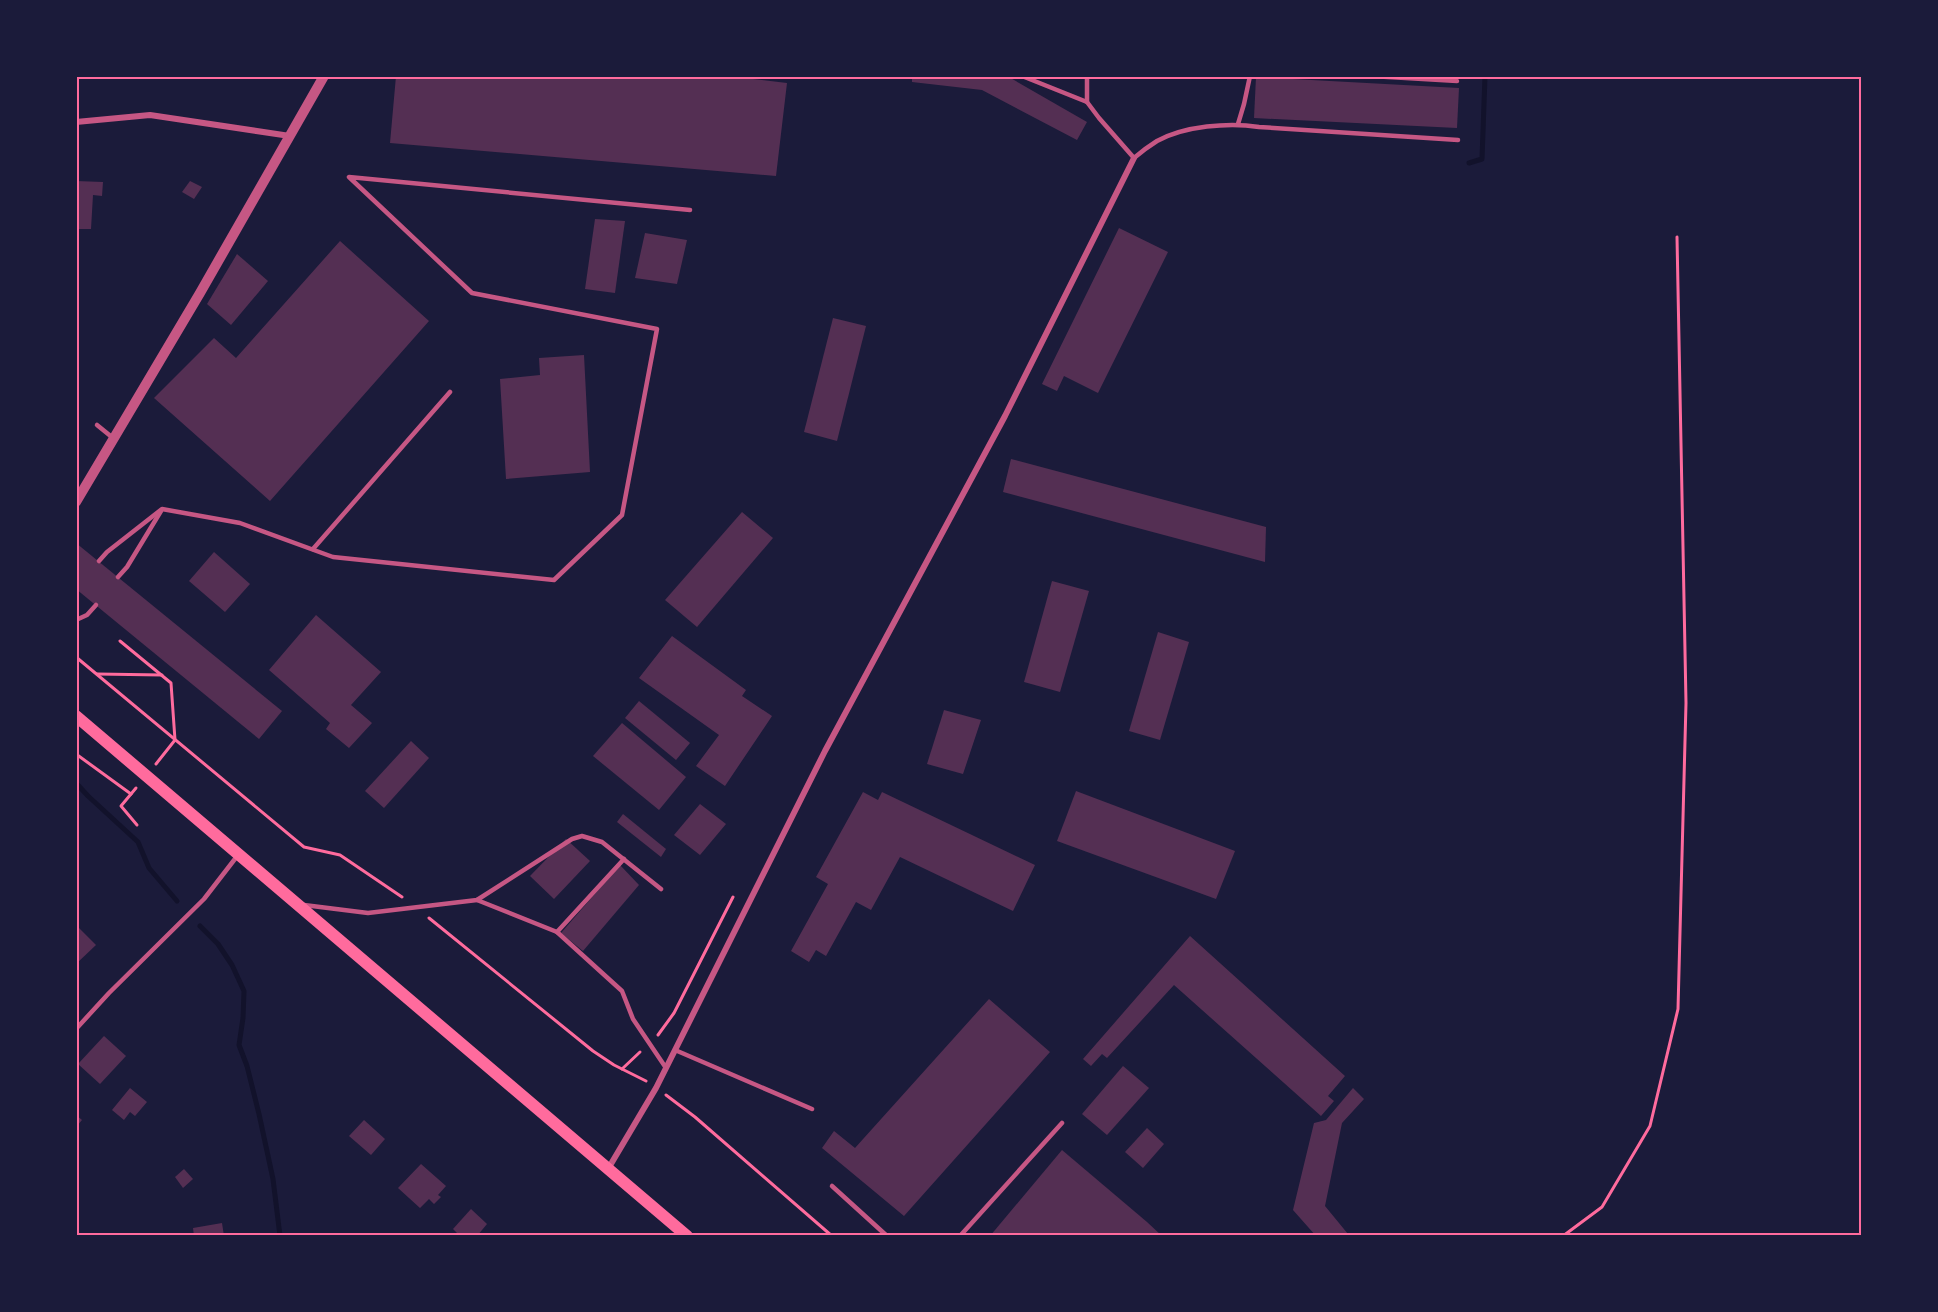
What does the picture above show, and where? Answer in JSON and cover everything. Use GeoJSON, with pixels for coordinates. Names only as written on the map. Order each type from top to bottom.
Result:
{"type":"FeatureCollection","features":[{"type":"Feature","properties":{"kind":"main road"},"geometry":{"type":"LineString","coordinates":[[76,716],[687,1236]]}},
{"type":"Feature","properties":{"kind":"street"},"geometry":{"type":"LineString","coordinates":[[76,502],[324,76]]}},
{"type":"Feature","properties":{"kind":"street"},"geometry":{"type":"LineString","coordinates":[[76,122],[150,115],[290,136]]}},
{"type":"Feature","properties":{"kind":"street"},"geometry":{"type":"LineString","coordinates":[[608,1169],[656,1088],[825,751],[1005,417],[1134,158]]}},
{"type":"Feature","properties":{"kind":"lane"},"geometry":{"type":"LineString","coordinates":[[1022,76],[1087,102],[1134,158],[1158,140],[1180,132],[1238,124],[1259,128],[1458,140]]}},
{"type":"Feature","properties":{"kind":"lane"},"geometry":{"type":"LineString","coordinates":[[1087,76],[1087,102]]}},
{"type":"Feature","properties":{"kind":"lane"},"geometry":{"type":"LineString","coordinates":[[1238,124],[1250,76]]}},
{"type":"Feature","properties":{"kind":"lane"},"geometry":{"type":"LineString","coordinates":[[1371,76],[1457,81]]}},
{"type":"Feature","properties":{"kind":"lane"},"geometry":{"type":"LineString","coordinates":[[99,561],[162,508],[240,523],[333,557],[554,580],[622,516],[657,329],[472,294],[349,177],[690,210]]}},
{"type":"Feature","properties":{"kind":"lane"},"geometry":{"type":"LineString","coordinates":[[313,549],[450,392]]}},
{"type":"Feature","properties":{"kind":"lane"},"geometry":{"type":"LineString","coordinates":[[97,425],[114,439]]}},
{"type":"Feature","properties":{"kind":"lane"},"geometry":{"type":"LineString","coordinates":[[118,577],[127,567],[162,508]]}},
{"type":"Feature","properties":{"kind":"lane"},"geometry":{"type":"LineString","coordinates":[[76,620],[87,615],[96,605]]}},
{"type":"Feature","properties":{"kind":"lane"},"geometry":{"type":"LineString","coordinates":[[296,904],[368,913],[477,900],[572,839],[582,836],[602,842],[661,889]]}},
{"type":"Feature","properties":{"kind":"lane"},"geometry":{"type":"LineString","coordinates":[[76,1029],[204,899],[238,855]]}},
{"type":"Feature","properties":{"kind":"lane"},"geometry":{"type":"LineString","coordinates":[[557,932],[624,859]]}},
{"type":"Feature","properties":{"kind":"lane"},"geometry":{"type":"LineString","coordinates":[[477,900],[557,932],[622,991],[628,1008],[666,1068]]}},
{"type":"Feature","properties":{"kind":"lane"},"geometry":{"type":"LineString","coordinates":[[675,1050],[812,1109]]}},
{"type":"Feature","properties":{"kind":"lane"},"geometry":{"type":"LineString","coordinates":[[960,1236],[1062,1123]]}},
{"type":"Feature","properties":{"kind":"lane"},"geometry":{"type":"LineString","coordinates":[[832,1186],[887,1236]]}},
{"type":"Feature","properties":{"kind":"path"},"geometry":{"type":"LineString","coordinates":[[1563,1236],[1602,1207],[1650,1126],[1678,1009],[1686,703],[1677,237]]}},
{"type":"Feature","properties":{"kind":"path"},"geometry":{"type":"LineString","coordinates":[[120,641],[171,683],[175,740],[121,806],[137,825]]}},
{"type":"Feature","properties":{"kind":"path"},"geometry":{"type":"LineString","coordinates":[[76,657],[304,847],[340,855],[391,888],[593,1051],[656,1088],[695,1117],[832,1236]]}},
{"type":"Feature","properties":{"kind":"path"},"geometry":{"type":"LineString","coordinates":[[95,674],[162,675]]}},
{"type":"Feature","properties":{"kind":"path"},"geometry":{"type":"LineString","coordinates":[[76,754],[131,794]]}},
{"type":"Feature","properties":{"kind":"path"},"geometry":{"type":"LineString","coordinates":[[622,1069],[660,1033],[674,1013],[733,897]]}},
{"type":"Feature","properties":{"kind":"building"},"geometry":{"type":"Polygon","coordinates":[[[396,76],[517,78],[517,76],[596,76],[620,79],[621,76],[727,76],[787,83],[776,176],[390,143],[396,76]]]}},
{"type":"Feature","properties":{"kind":"building"},"geometry":{"type":"Polygon","coordinates":[[[912,76],[1007,76],[1087,122],[1077,140],[982,90],[912,82],[912,76]]]}},
{"type":"Feature","properties":{"kind":"building"},"geometry":{"type":"Polygon","coordinates":[[[1256,77],[1459,88],[1457,128],[1254,118],[1256,77]]]}},
{"type":"Feature","properties":{"kind":"building"},"geometry":{"type":"Polygon","coordinates":[[[76,181],[103,182],[102,196],[93,195],[91,229],[76,229],[76,181]]]}},
{"type":"Feature","properties":{"kind":"building"},"geometry":{"type":"Polygon","coordinates":[[[190,181],[202,187],[194,199],[182,192],[190,181]]]}},
{"type":"Feature","properties":{"kind":"building"},"geometry":{"type":"Polygon","coordinates":[[[595,219],[625,221],[615,293],[585,289],[595,219]]]}},
{"type":"Feature","properties":{"kind":"building"},"geometry":{"type":"Polygon","coordinates":[[[1119,228],[1168,252],[1098,393],[1064,376],[1057,391],[1042,384],[1119,228]]]}},
{"type":"Feature","properties":{"kind":"building"},"geometry":{"type":"Polygon","coordinates":[[[645,233],[687,240],[677,284],[635,278],[645,233]]]}},
{"type":"Feature","properties":{"kind":"building"},"geometry":{"type":"Polygon","coordinates":[[[340,241],[429,321],[270,501],[154,398],[214,338],[236,358],[340,241]]]}},
{"type":"Feature","properties":{"kind":"building"},"geometry":{"type":"Polygon","coordinates":[[[237,254],[268,281],[231,325],[207,304],[237,254]]]}},
{"type":"Feature","properties":{"kind":"building"},"geometry":{"type":"Polygon","coordinates":[[[833,318],[866,326],[837,441],[804,432],[833,318]]]}},
{"type":"Feature","properties":{"kind":"building"},"geometry":{"type":"Polygon","coordinates":[[[584,355],[590,472],[506,479],[500,379],[540,375],[539,358],[584,355]]]}},
{"type":"Feature","properties":{"kind":"building"},"geometry":{"type":"Polygon","coordinates":[[[1011,459],[1266,527],[1265,562],[1003,492],[1011,459]]]}},
{"type":"Feature","properties":{"kind":"building"},"geometry":{"type":"Polygon","coordinates":[[[742,512],[773,538],[697,627],[665,600],[742,512]]]}},
{"type":"Feature","properties":{"kind":"building"},"geometry":{"type":"Polygon","coordinates":[[[76,543],[282,711],[259,739],[76,589],[76,543]]]}},
{"type":"Feature","properties":{"kind":"building"},"geometry":{"type":"Polygon","coordinates":[[[214,552],[250,584],[225,612],[189,581],[214,552]]]}},
{"type":"Feature","properties":{"kind":"building"},"geometry":{"type":"Polygon","coordinates":[[[1052,581],[1089,591],[1060,692],[1024,682],[1052,581]]]}},
{"type":"Feature","properties":{"kind":"building"},"geometry":{"type":"Polygon","coordinates":[[[316,615],[381,672],[351,705],[372,723],[349,748],[326,729],[330,723],[269,670],[316,615]]]}},
{"type":"Feature","properties":{"kind":"building"},"geometry":{"type":"Polygon","coordinates":[[[1158,632],[1189,642],[1160,740],[1129,731],[1158,632]]]}},
{"type":"Feature","properties":{"kind":"building"},"geometry":{"type":"Polygon","coordinates":[[[672,636],[746,690],[742,696],[772,716],[725,786],[696,766],[719,735],[639,678],[672,636]]]}},
{"type":"Feature","properties":{"kind":"building"},"geometry":{"type":"Polygon","coordinates":[[[639,701],[690,743],[676,760],[625,718],[639,701]]]}},
{"type":"Feature","properties":{"kind":"building"},"geometry":{"type":"Polygon","coordinates":[[[944,710],[981,720],[963,774],[927,764],[944,710]]]}},
{"type":"Feature","properties":{"kind":"building"},"geometry":{"type":"Polygon","coordinates":[[[622,723],[686,777],[659,810],[593,756],[622,723]]]}},
{"type":"Feature","properties":{"kind":"building"},"geometry":{"type":"Polygon","coordinates":[[[411,741],[429,758],[384,808],[365,791],[411,741]]]}},
{"type":"Feature","properties":{"kind":"building"},"geometry":{"type":"Polygon","coordinates":[[[1076,791],[1235,851],[1216,899],[1057,841],[1076,791]]]}},
{"type":"Feature","properties":{"kind":"building"},"geometry":{"type":"Polygon","coordinates":[[[863,792],[878,800],[882,792],[1035,865],[1013,911],[900,857],[871,910],[856,902],[826,956],[816,950],[809,962],[791,951],[828,884],[816,877],[863,792]]]}},
{"type":"Feature","properties":{"kind":"building"},"geometry":{"type":"Polygon","coordinates":[[[700,804],[726,824],[700,855],[674,835],[700,804]]]}},
{"type":"Feature","properties":{"kind":"building"},"geometry":{"type":"Polygon","coordinates":[[[623,814],[666,849],[661,857],[617,822],[623,814]]]}},
{"type":"Feature","properties":{"kind":"building"},"geometry":{"type":"Polygon","coordinates":[[[566,839],[590,861],[554,899],[530,876],[566,839]]]}},
{"type":"Feature","properties":{"kind":"building"},"geometry":{"type":"Polygon","coordinates":[[[620,865],[639,885],[583,951],[561,933],[620,865]]]}},
{"type":"Feature","properties":{"kind":"building"},"geometry":{"type":"Polygon","coordinates":[[[76,925],[96,945],[76,964],[76,925]]]}},
{"type":"Feature","properties":{"kind":"building"},"geometry":{"type":"Polygon","coordinates":[[[1190,936],[1345,1076],[1328,1096],[1334,1101],[1321,1116],[1174,985],[1107,1058],[1102,1054],[1091,1066],[1083,1059],[1190,936]]]}},
{"type":"Feature","properties":{"kind":"building"},"geometry":{"type":"Polygon","coordinates":[[[989,999],[1050,1052],[904,1216],[822,1148],[834,1131],[855,1148],[989,999]]]}},
{"type":"Feature","properties":{"kind":"building"},"geometry":{"type":"Polygon","coordinates":[[[104,1036],[126,1056],[100,1084],[78,1064],[104,1036]]]}},
{"type":"Feature","properties":{"kind":"building"},"geometry":{"type":"Polygon","coordinates":[[[1123,1066],[1149,1088],[1107,1135],[1082,1114],[1123,1066]]]}},
{"type":"Feature","properties":{"kind":"building"},"geometry":{"type":"Polygon","coordinates":[[[130,1088],[147,1102],[135,1116],[130,1112],[124,1120],[112,1110],[130,1088]]]}},
{"type":"Feature","properties":{"kind":"building"},"geometry":{"type":"Polygon","coordinates":[[[1353,1088],[1364,1099],[1342,1123],[1325,1206],[1348,1234],[1346,1236],[1316,1236],[1293,1210],[1314,1123],[1326,1120],[1353,1088]]]}},
{"type":"Feature","properties":{"kind":"building"},"geometry":{"type":"Polygon","coordinates":[[[76,1115],[82,1120],[76,1127],[76,1115]]]}},
{"type":"Feature","properties":{"kind":"building"},"geometry":{"type":"Polygon","coordinates":[[[364,1120],[385,1139],[371,1155],[349,1136],[364,1120]]]}},
{"type":"Feature","properties":{"kind":"building"},"geometry":{"type":"Polygon","coordinates":[[[1147,1128],[1164,1144],[1143,1168],[1125,1152],[1147,1128]]]}},
{"type":"Feature","properties":{"kind":"building"},"geometry":{"type":"Polygon","coordinates":[[[1062,1150],[1147,1222],[1162,1236],[990,1236],[1062,1150]]]}},
{"type":"Feature","properties":{"kind":"building"},"geometry":{"type":"Polygon","coordinates":[[[421,1164],[446,1186],[438,1195],[441,1197],[434,1204],[429,1199],[420,1208],[398,1188],[421,1164]]]}},
{"type":"Feature","properties":{"kind":"building"},"geometry":{"type":"Polygon","coordinates":[[[184,1169],[193,1179],[183,1188],[175,1177],[184,1169]]]}},
{"type":"Feature","properties":{"kind":"building"},"geometry":{"type":"Polygon","coordinates":[[[471,1209],[487,1224],[477,1236],[460,1236],[453,1229],[471,1209]]]}},
{"type":"Feature","properties":{"kind":"building"},"geometry":{"type":"Polygon","coordinates":[[[222,1223],[224,1236],[194,1236],[193,1228],[222,1223]]]}},
{"type":"Feature","properties":{"kind":"waterway"},"geometry":{"type":"LineString","coordinates":[[1469,163],[1482,159],[1485,76]]}},
{"type":"Feature","properties":{"kind":"waterway"},"geometry":{"type":"LineString","coordinates":[[76,783],[138,842],[149,868],[177,901]]}},
{"type":"Feature","properties":{"kind":"waterway"},"geometry":{"type":"LineString","coordinates":[[200,926],[218,944],[232,965],[244,991],[239,1045],[247,1066],[273,1179],[280,1236]]}}]}
